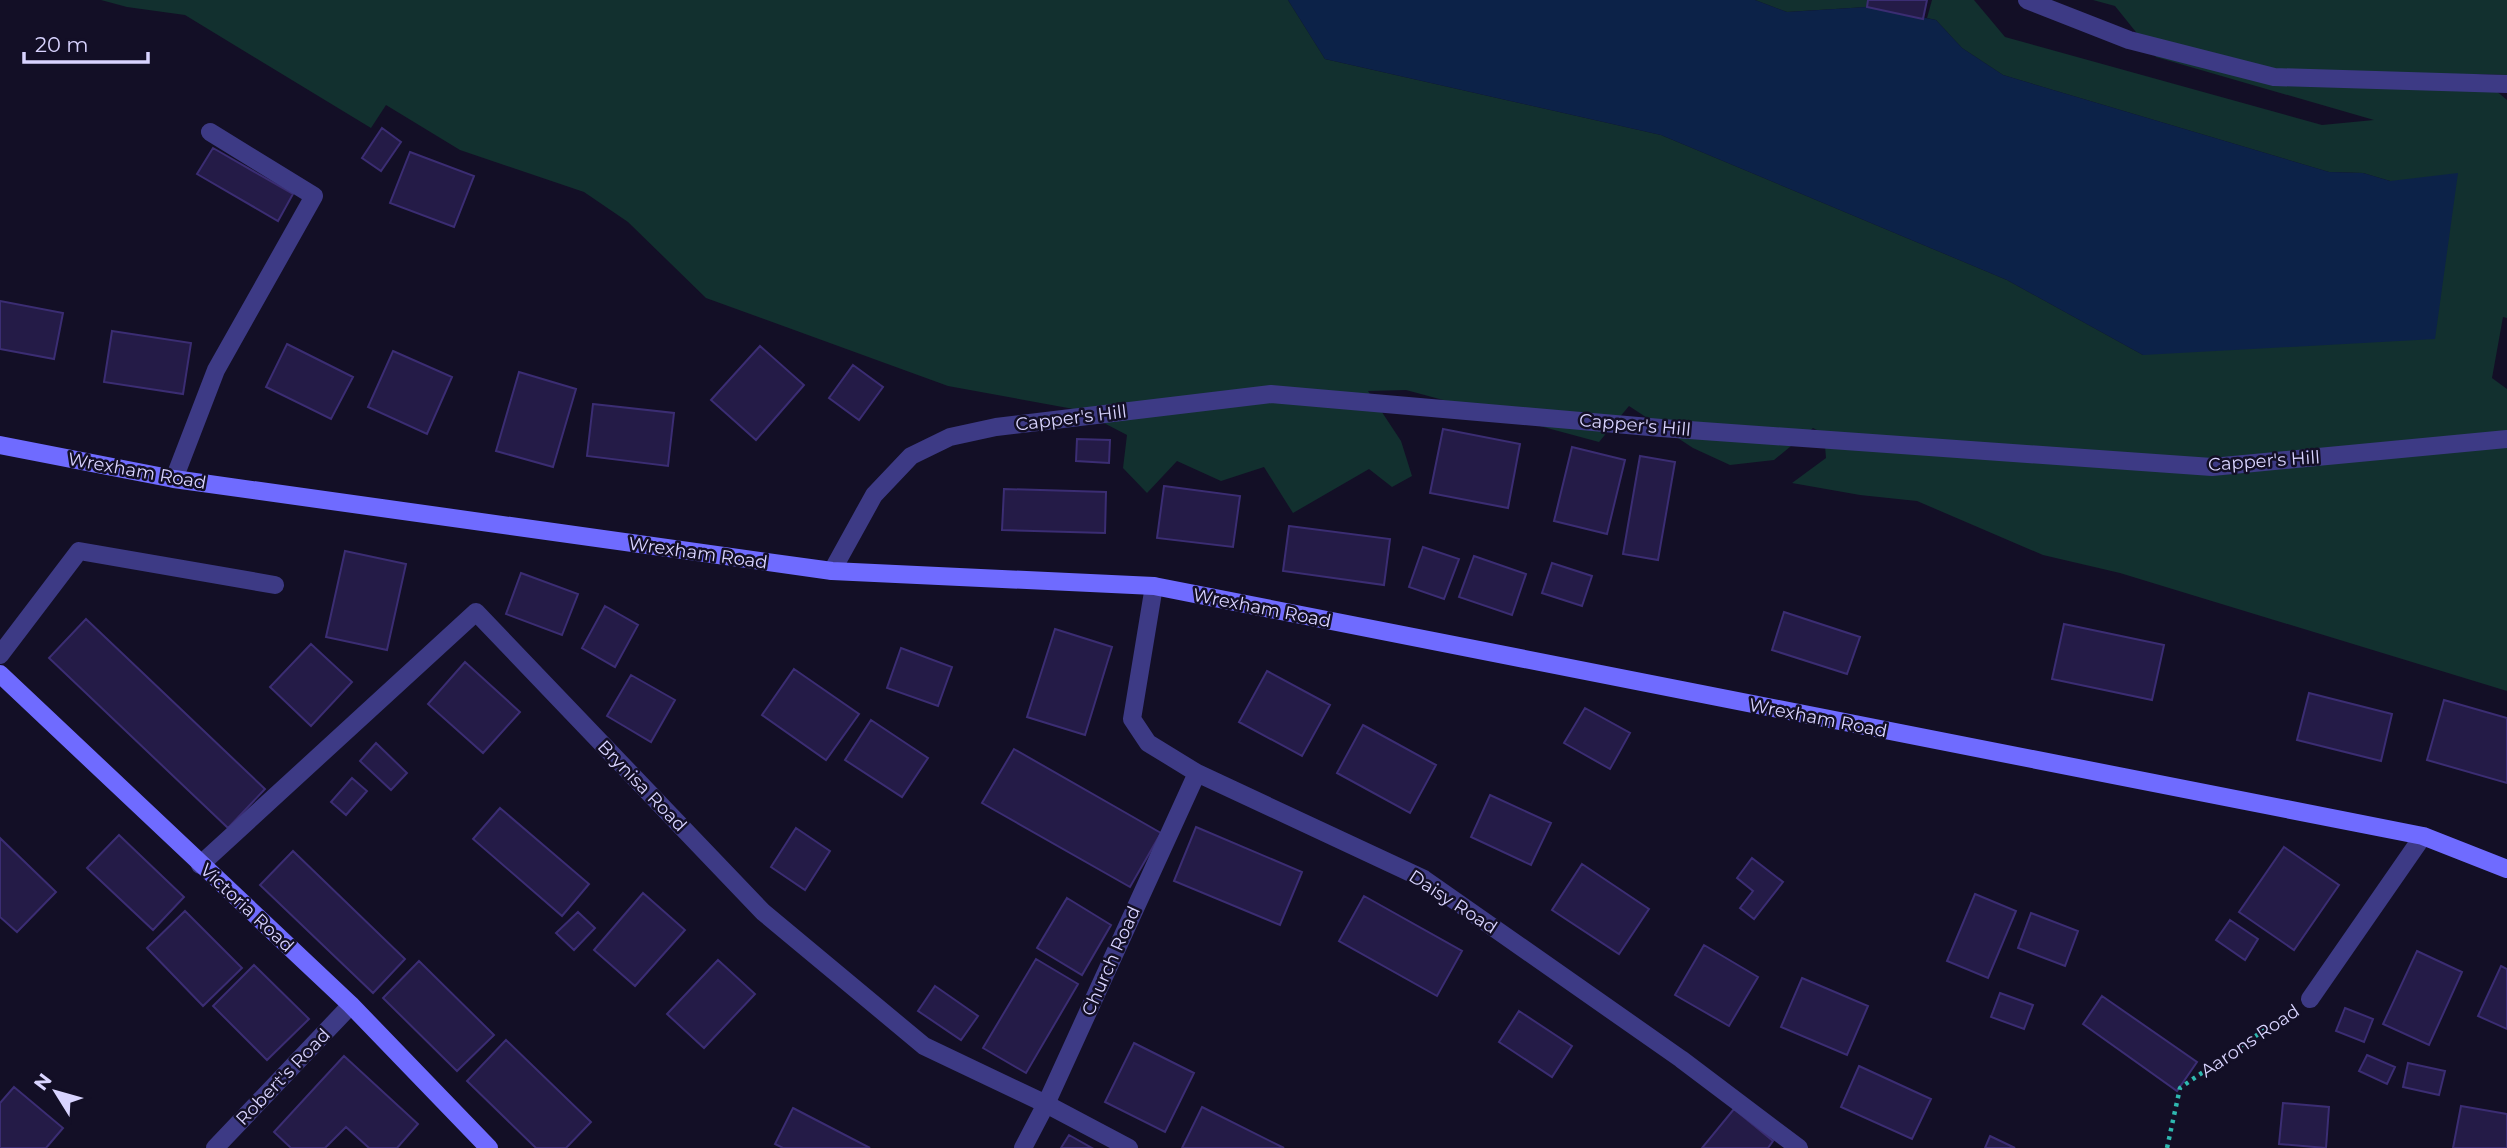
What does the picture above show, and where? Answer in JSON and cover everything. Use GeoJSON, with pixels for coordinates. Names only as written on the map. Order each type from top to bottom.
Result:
{"type":"FeatureCollection","features":[{"type":"Feature","properties":{"kind":"main road","name":"Wrexham Road"},"geometry":{"type":"LineString","coordinates":[[0,445],[174,479],[832,571],[1154,586],[2423,836],[2507,869]]}},
{"type":"Feature","properties":{"kind":"main road","name":"Victoria Road"},"geometry":{"type":"LineString","coordinates":[[0,674],[351,1005],[489,1148]]}},
{"type":"Feature","properties":{"kind":"street"},"geometry":{"type":"LineString","coordinates":[[2027,0],[2129,40],[2274,77],[2507,84]]}},
{"type":"Feature","properties":{"kind":"street"},"geometry":{"type":"LineString","coordinates":[[174,479],[215,370],[314,196],[210,132]]}},
{"type":"Feature","properties":{"kind":"street","name":"Capper's Hill"},"geometry":{"type":"LineString","coordinates":[[832,571],[874,495],[911,456],[950,437],[996,427],[1270,394],[1661,428],[2212,467],[2507,439]]}},
{"type":"Feature","properties":{"kind":"street"},"geometry":{"type":"LineString","coordinates":[[0,655],[79,551],[275,585]]}},
{"type":"Feature","properties":{"kind":"street","name":"Daisy Road"},"geometry":{"type":"LineString","coordinates":[[1154,586],[1132,719],[1148,743],[1197,773],[1424,879],[1681,1059],[1799,1148]]}},
{"type":"Feature","properties":{"kind":"street","name":"Brynisa Road"},"geometry":{"type":"LineString","coordinates":[[200,865],[476,612],[763,912],[924,1045],[1129,1148]]}},
{"type":"Feature","properties":{"kind":"street","name":"Church Road"},"geometry":{"type":"LineString","coordinates":[[1023,1148],[1046,1104],[1197,773]]}},
{"type":"Feature","properties":{"kind":"street","name":"Aarons Road"},"geometry":{"type":"LineString","coordinates":[[2310,999],[2423,836]]}},
{"type":"Feature","properties":{"kind":"street","name":"Robert's Road"},"geometry":{"type":"LineString","coordinates":[[215,1148],[351,1005]]}},
{"type":"Feature","properties":{"kind":"path","name":"Aarons Road"},"geometry":{"type":"LineString","coordinates":[[2167,1148],[2180,1088],[2310,999]]}},
{"type":"Feature","properties":{"kind":"green space"},"geometry":{"type":"Polygon","coordinates":[[[101,0],[1288,0],[1325,59],[1661,135],[2007,280],[2143,355],[2390,181],[2363,173],[2329,172],[2003,75],[1962,48],[1936,20],[1927,18],[1932,0],[1974,0],[2005,37],[2322,125],[2374,120],[2156,57],[2115,6],[2093,0],[2507,0],[2507,75],[2476,74],[2507,100],[2507,318],[2503,317],[2492,378],[2507,389],[2507,691],[2120,573],[2043,555],[1917,501],[1860,495],[1792,483],[1826,458],[1824,434],[1813,428],[1774,460],[1730,465],[1693,448],[1629,406],[1599,442],[1406,390],[1368,391],[1401,441],[1412,476],[1392,487],[1369,469],[1293,513],[1264,467],[1221,481],[1177,461],[1147,493],[1123,468],[1127,435],[1079,410],[948,386],[706,298],[628,222],[584,192],[460,150],[386,105],[371,128],[185,15],[127,7],[101,0]]]}},
{"type":"Feature","properties":{"kind":"green space"},"geometry":{"type":"Polygon","coordinates":[[[1755,0],[1868,0],[1867,7],[1787,12],[1755,0]]]}},
{"type":"Feature","properties":{"kind":"water"},"geometry":{"type":"Polygon","coordinates":[[[1288,0],[1755,0],[1787,12],[1867,7],[1936,20],[1962,48],[2003,75],[2329,172],[2363,173],[2390,181],[2458,173],[2435,339],[2143,355],[2007,280],[1661,135],[1325,59],[1288,0]]]}},
{"type":"Feature","properties":{"kind":"building"},"geometry":{"type":"Polygon","coordinates":[[[1868,0],[1927,0],[1923,19],[1867,7],[1868,0]]]}},
{"type":"Feature","properties":{"kind":"building"},"geometry":{"type":"Polygon","coordinates":[[[382,128],[401,142],[381,171],[362,158],[382,128]]]}},
{"type":"Feature","properties":{"kind":"building"},"geometry":{"type":"Polygon","coordinates":[[[213,148],[293,194],[278,221],[197,174],[213,148]]]}},
{"type":"Feature","properties":{"kind":"building"},"geometry":{"type":"Polygon","coordinates":[[[410,152],[474,176],[454,227],[390,203],[410,152]]]}},
{"type":"Feature","properties":{"kind":"building"},"geometry":{"type":"Polygon","coordinates":[[[0,301],[63,313],[54,359],[0,349],[0,301]]]}},
{"type":"Feature","properties":{"kind":"building"},"geometry":{"type":"Polygon","coordinates":[[[112,331],[191,343],[183,394],[104,382],[112,331]]]}},
{"type":"Feature","properties":{"kind":"building"},"geometry":{"type":"Polygon","coordinates":[[[287,344],[353,377],[331,419],[266,387],[287,344]]]}},
{"type":"Feature","properties":{"kind":"building"},"geometry":{"type":"Polygon","coordinates":[[[760,346],[804,385],[756,440],[711,400],[760,346]]]}},
{"type":"Feature","properties":{"kind":"building"},"geometry":{"type":"Polygon","coordinates":[[[393,351],[452,377],[427,434],[368,407],[393,351]]]}},
{"type":"Feature","properties":{"kind":"building"},"geometry":{"type":"Polygon","coordinates":[[[853,365],[883,387],[859,420],[829,398],[853,365]]]}},
{"type":"Feature","properties":{"kind":"building"},"geometry":{"type":"Polygon","coordinates":[[[519,372],[576,389],[553,467],[496,451],[519,372]]]}},
{"type":"Feature","properties":{"kind":"building"},"geometry":{"type":"Polygon","coordinates":[[[593,404],[674,413],[668,466],[587,456],[593,404]]]}},
{"type":"Feature","properties":{"kind":"building"},"geometry":{"type":"Polygon","coordinates":[[[1443,429],[1520,444],[1508,508],[1430,493],[1443,429]]]}},
{"type":"Feature","properties":{"kind":"building"},"geometry":{"type":"Polygon","coordinates":[[[1077,439],[1110,440],[1109,463],[1076,461],[1077,439]]]}},
{"type":"Feature","properties":{"kind":"building"},"geometry":{"type":"Polygon","coordinates":[[[1572,447],[1625,460],[1607,534],[1554,521],[1572,447]]]}},
{"type":"Feature","properties":{"kind":"building"},"geometry":{"type":"Polygon","coordinates":[[[1640,456],[1675,462],[1658,560],[1623,554],[1640,456]]]}},
{"type":"Feature","properties":{"kind":"building"},"geometry":{"type":"Polygon","coordinates":[[[1164,486],[1240,496],[1233,547],[1157,538],[1164,486]]]}},
{"type":"Feature","properties":{"kind":"building"},"geometry":{"type":"Polygon","coordinates":[[[1004,489],[1106,492],[1105,533],[1002,530],[1004,489]]]}},
{"type":"Feature","properties":{"kind":"building"},"geometry":{"type":"Polygon","coordinates":[[[1289,526],[1390,539],[1384,585],[1283,571],[1289,526]]]}},
{"type":"Feature","properties":{"kind":"building"},"geometry":{"type":"Polygon","coordinates":[[[1423,547],[1459,559],[1444,599],[1409,587],[1423,547]]]}},
{"type":"Feature","properties":{"kind":"building"},"geometry":{"type":"Polygon","coordinates":[[[345,551],[406,564],[387,650],[326,637],[345,551]]]}},
{"type":"Feature","properties":{"kind":"building"},"geometry":{"type":"Polygon","coordinates":[[[1474,556],[1526,574],[1512,615],[1459,597],[1474,556]]]}},
{"type":"Feature","properties":{"kind":"building"},"geometry":{"type":"Polygon","coordinates":[[[1552,563],[1592,576],[1582,606],[1542,593],[1552,563]]]}},
{"type":"Feature","properties":{"kind":"building"},"geometry":{"type":"Polygon","coordinates":[[[521,573],[578,594],[562,635],[506,614],[521,573]]]}},
{"type":"Feature","properties":{"kind":"building"},"geometry":{"type":"Polygon","coordinates":[[[605,606],[638,625],[615,667],[582,648],[605,606]]]}},
{"type":"Feature","properties":{"kind":"building"},"geometry":{"type":"Polygon","coordinates":[[[1784,612],[1860,637],[1847,674],[1772,650],[1784,612]]]}},
{"type":"Feature","properties":{"kind":"building"},"geometry":{"type":"Polygon","coordinates":[[[86,619],[265,789],[228,828],[49,658],[86,619]]]}},
{"type":"Feature","properties":{"kind":"building"},"geometry":{"type":"Polygon","coordinates":[[[2064,624],[2164,645],[2152,700],[2052,679],[2064,624]]]}},
{"type":"Feature","properties":{"kind":"building"},"geometry":{"type":"Polygon","coordinates":[[[1055,629],[1112,647],[1085,735],[1027,717],[1055,629]]]}},
{"type":"Feature","properties":{"kind":"building"},"geometry":{"type":"Polygon","coordinates":[[[311,644],[352,682],[311,726],[270,687],[311,644]]]}},
{"type":"Feature","properties":{"kind":"building"},"geometry":{"type":"Polygon","coordinates":[[[901,648],[952,667],[938,706],[887,688],[901,648]]]}},
{"type":"Feature","properties":{"kind":"building"},"geometry":{"type":"Polygon","coordinates":[[[465,662],[520,712],[483,753],[428,704],[465,662]]]}},
{"type":"Feature","properties":{"kind":"building"},"geometry":{"type":"Polygon","coordinates":[[[794,669],[859,714],[826,760],[762,715],[794,669]]]}},
{"type":"Feature","properties":{"kind":"building"},"geometry":{"type":"Polygon","coordinates":[[[1267,671],[1330,705],[1302,756],[1239,722],[1267,671]]]}},
{"type":"Feature","properties":{"kind":"building"},"geometry":{"type":"Polygon","coordinates":[[[631,675],[675,700],[651,742],[607,716],[631,675]]]}},
{"type":"Feature","properties":{"kind":"building"},"geometry":{"type":"Polygon","coordinates":[[[2309,693],[2392,714],[2381,761],[2297,740],[2309,693]]]}},
{"type":"Feature","properties":{"kind":"building"},"geometry":{"type":"Polygon","coordinates":[[[2444,700],[2507,718],[2507,783],[2427,760],[2444,700]]]}},
{"type":"Feature","properties":{"kind":"building"},"geometry":{"type":"Polygon","coordinates":[[[1585,708],[1630,733],[1610,769],[1564,743],[1585,708]]]}},
{"type":"Feature","properties":{"kind":"building"},"geometry":{"type":"Polygon","coordinates":[[[871,720],[928,758],[902,797],[845,760],[871,720]]]}},
{"type":"Feature","properties":{"kind":"building"},"geometry":{"type":"Polygon","coordinates":[[[1363,725],[1436,765],[1410,813],[1337,773],[1363,725]]]}},
{"type":"Feature","properties":{"kind":"building"},"geometry":{"type":"Polygon","coordinates":[[[376,743],[407,773],[391,790],[360,761],[376,743]]]}},
{"type":"Feature","properties":{"kind":"building"},"geometry":{"type":"Polygon","coordinates":[[[1014,749],[1161,833],[1130,887],[982,803],[1014,749]]]}},
{"type":"Feature","properties":{"kind":"building"},"geometry":{"type":"Polygon","coordinates":[[[352,778],[367,791],[346,815],[331,802],[352,778]]]}},
{"type":"Feature","properties":{"kind":"building"},"geometry":{"type":"Polygon","coordinates":[[[1490,795],[1551,823],[1531,865],[1471,837],[1490,795]]]}},
{"type":"Feature","properties":{"kind":"building"},"geometry":{"type":"Polygon","coordinates":[[[500,808],[589,884],[562,916],[473,839],[500,808]]]}},
{"type":"Feature","properties":{"kind":"building"},"geometry":{"type":"Polygon","coordinates":[[[1196,827],[1302,872],[1280,925],[1174,881],[1196,827]]]}},
{"type":"Feature","properties":{"kind":"building"},"geometry":{"type":"Polygon","coordinates":[[[796,828],[830,851],[805,890],[771,867],[796,828]]]}},
{"type":"Feature","properties":{"kind":"building"},"geometry":{"type":"Polygon","coordinates":[[[119,835],[184,897],[153,930],[87,868],[119,835]]]}},
{"type":"Feature","properties":{"kind":"building"},"geometry":{"type":"Polygon","coordinates":[[[0,838],[56,892],[17,932],[0,917],[0,838]]]}},
{"type":"Feature","properties":{"kind":"building"},"geometry":{"type":"Polygon","coordinates":[[[2284,847],[2339,885],[2294,950],[2239,912],[2284,847]]]}},
{"type":"Feature","properties":{"kind":"building"},"geometry":{"type":"Polygon","coordinates":[[[293,851],[405,959],[373,993],[260,885],[293,851]]]}},
{"type":"Feature","properties":{"kind":"building"},"geometry":{"type":"Polygon","coordinates":[[[1752,858],[1783,882],[1754,919],[1740,908],[1753,891],[1737,878],[1752,858]]]}},
{"type":"Feature","properties":{"kind":"building"},"geometry":{"type":"Polygon","coordinates":[[[1582,864],[1649,909],[1619,954],[1552,910],[1582,864]]]}},
{"type":"Feature","properties":{"kind":"building"},"geometry":{"type":"Polygon","coordinates":[[[643,893],[685,930],[635,986],[594,950],[643,893]]]}},
{"type":"Feature","properties":{"kind":"building"},"geometry":{"type":"Polygon","coordinates":[[[1975,894],[2016,911],[1988,978],[1947,961],[1975,894]]]}},
{"type":"Feature","properties":{"kind":"building"},"geometry":{"type":"Polygon","coordinates":[[[1364,896],[1462,951],[1437,996],[1339,941],[1364,896]]]}},
{"type":"Feature","properties":{"kind":"building"},"geometry":{"type":"Polygon","coordinates":[[[1067,898],[1111,925],[1082,975],[1037,948],[1067,898]]]}},
{"type":"Feature","properties":{"kind":"building"},"geometry":{"type":"Polygon","coordinates":[[[185,911],[242,968],[203,1006],[147,948],[185,911]]]}},
{"type":"Feature","properties":{"kind":"building"},"geometry":{"type":"Polygon","coordinates":[[[578,912],[595,928],[574,950],[556,933],[578,912]]]}},
{"type":"Feature","properties":{"kind":"building"},"geometry":{"type":"Polygon","coordinates":[[[2031,913],[2078,931],[2065,966],[2018,948],[2031,913]]]}},
{"type":"Feature","properties":{"kind":"building"},"geometry":{"type":"Polygon","coordinates":[[[2230,920],[2258,939],[2245,960],[2216,940],[2230,920]]]}},
{"type":"Feature","properties":{"kind":"building"},"geometry":{"type":"Polygon","coordinates":[[[1704,945],[1758,977],[1729,1026],[1675,995],[1704,945]]]}},
{"type":"Feature","properties":{"kind":"building"},"geometry":{"type":"Polygon","coordinates":[[[2417,951],[2462,972],[2429,1045],[2383,1024],[2417,951]]]}},
{"type":"Feature","properties":{"kind":"building"},"geometry":{"type":"Polygon","coordinates":[[[1036,959],[1078,984],[1026,1073],[983,1048],[1036,959]]]}},
{"type":"Feature","properties":{"kind":"building"},"geometry":{"type":"Polygon","coordinates":[[[718,960],[755,994],[704,1048],[667,1014],[718,960]]]}},
{"type":"Feature","properties":{"kind":"building"},"geometry":{"type":"Polygon","coordinates":[[[419,961],[494,1035],[457,1071],[383,998],[419,961]]]}},
{"type":"Feature","properties":{"kind":"building"},"geometry":{"type":"Polygon","coordinates":[[[254,965],[309,1019],[267,1060],[213,1006],[254,965]]]}},
{"type":"Feature","properties":{"kind":"building"},"geometry":{"type":"Polygon","coordinates":[[[2501,966],[2507,969],[2507,1029],[2478,1016],[2501,966]]]}},
{"type":"Feature","properties":{"kind":"building"},"geometry":{"type":"Polygon","coordinates":[[[1802,978],[1868,1006],[1847,1055],[1781,1027],[1802,978]]]}},
{"type":"Feature","properties":{"kind":"building"},"geometry":{"type":"Polygon","coordinates":[[[935,986],[978,1016],[961,1040],[918,1011],[935,986]]]}},
{"type":"Feature","properties":{"kind":"building"},"geometry":{"type":"Polygon","coordinates":[[[2000,993],[2033,1005],[2024,1029],[1991,1017],[2000,993]]]}},
{"type":"Feature","properties":{"kind":"building"},"geometry":{"type":"Polygon","coordinates":[[[2102,996],[2197,1062],[2177,1091],[2083,1024],[2102,996]]]}},
{"type":"Feature","properties":{"kind":"building"},"geometry":{"type":"Polygon","coordinates":[[[2345,1008],[2373,1019],[2364,1042],[2336,1031],[2345,1008]]]}},
{"type":"Feature","properties":{"kind":"building"},"geometry":{"type":"Polygon","coordinates":[[[1519,1011],[1572,1046],[1552,1077],[1499,1042],[1519,1011]]]}},
{"type":"Feature","properties":{"kind":"building"},"geometry":{"type":"Polygon","coordinates":[[[506,1040],[591,1122],[566,1148],[536,1148],[467,1081],[506,1040]]]}},
{"type":"Feature","properties":{"kind":"building"},"geometry":{"type":"Polygon","coordinates":[[[1134,1043],[1194,1073],[1165,1132],[1105,1102],[1134,1043]]]}},
{"type":"Feature","properties":{"kind":"building"},"geometry":{"type":"Polygon","coordinates":[[[2367,1055],[2395,1067],[2387,1084],[2359,1071],[2367,1055]]]}},
{"type":"Feature","properties":{"kind":"building"},"geometry":{"type":"Polygon","coordinates":[[[344,1056],[418,1124],[397,1148],[369,1148],[346,1127],[325,1148],[291,1148],[274,1132],[344,1056]]]}},
{"type":"Feature","properties":{"kind":"building"},"geometry":{"type":"Polygon","coordinates":[[[2408,1063],[2445,1071],[2439,1095],[2403,1087],[2408,1063]]]}},
{"type":"Feature","properties":{"kind":"building"},"geometry":{"type":"Polygon","coordinates":[[[1859,1066],[1931,1099],[1912,1139],[1841,1107],[1859,1066]]]}},
{"type":"Feature","properties":{"kind":"building"},"geometry":{"type":"Polygon","coordinates":[[[14,1087],[63,1128],[46,1148],[0,1148],[0,1103],[14,1087]]]}},
{"type":"Feature","properties":{"kind":"building"},"geometry":{"type":"Polygon","coordinates":[[[2283,1103],[2329,1107],[2326,1148],[2279,1144],[2283,1103]]]}},
{"type":"Feature","properties":{"kind":"building"},"geometry":{"type":"Polygon","coordinates":[[[2461,1106],[2507,1114],[2507,1148],[2453,1148],[2461,1106]]]}},
{"type":"Feature","properties":{"kind":"building"},"geometry":{"type":"Polygon","coordinates":[[[1202,1107],[1284,1148],[1182,1148],[1202,1107]]]}},
{"type":"Feature","properties":{"kind":"building"},"geometry":{"type":"Polygon","coordinates":[[[793,1108],[870,1148],[783,1148],[775,1144],[793,1108]]]}},
{"type":"Feature","properties":{"kind":"building"},"geometry":{"type":"Polygon","coordinates":[[[1734,1109],[1773,1141],[1768,1148],[1702,1148],[1734,1109]]]}},
{"type":"Feature","properties":{"kind":"building"},"geometry":{"type":"Polygon","coordinates":[[[1069,1135],[1092,1148],[1061,1148],[1069,1135]]]}},
{"type":"Feature","properties":{"kind":"building"},"geometry":{"type":"Polygon","coordinates":[[[1990,1136],[2015,1148],[1985,1148],[1990,1136]]]}}]}
